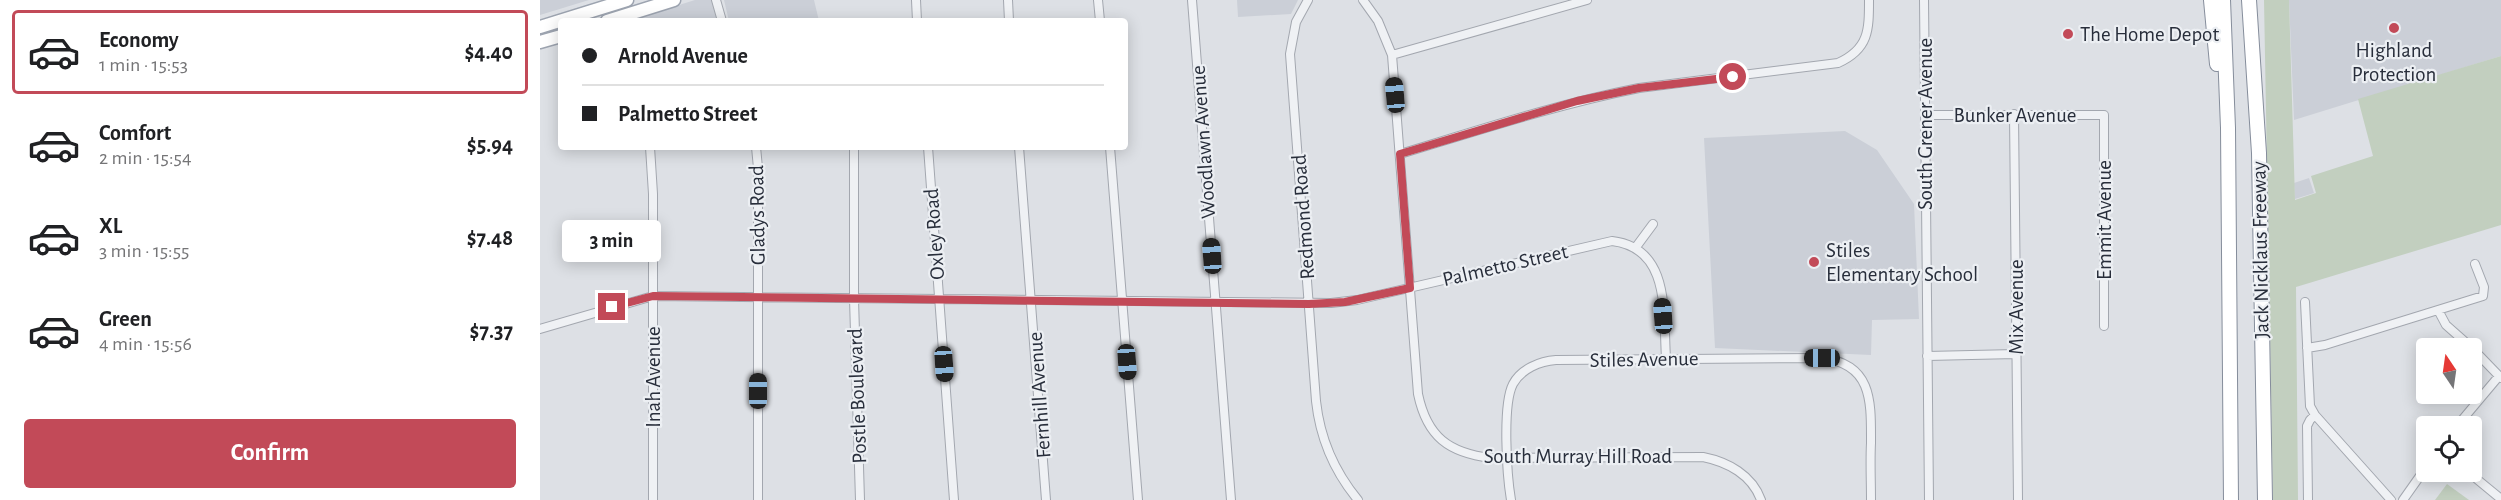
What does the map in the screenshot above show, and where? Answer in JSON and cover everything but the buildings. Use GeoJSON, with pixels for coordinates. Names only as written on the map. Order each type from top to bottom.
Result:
{"type":"FeatureCollection","features":[{"type":"Feature","properties":{"kind":"highway"},"geometry":{"type":"LineString","coordinates":[[2211,0],[2229,267]]}},
{"type":"Feature","properties":{"kind":"highway","name":"Jack Nicklaus Freeway"},"geometry":{"type":"LineString","coordinates":[[2223,0],[2231,500]]}},
{"type":"Feature","properties":{"kind":"highway","name":"Jack Nicklaus Freeway"},"geometry":{"type":"LineString","coordinates":[[2249,0],[2259,153],[2265,500]]}},
{"type":"Feature","properties":{"kind":"highway"},"geometry":{"type":"LineString","coordinates":[[2257,0],[2259,153]]}},
{"type":"Feature","properties":{"kind":"main road"},"geometry":{"type":"LineString","coordinates":[[569,18],[627,0]]}},
{"type":"Feature","properties":{"kind":"main road"},"geometry":{"type":"LineString","coordinates":[[616,18],[674,0]]}},
{"type":"Feature","properties":{"kind":"main road"},"geometry":{"type":"LineString","coordinates":[[540,27],[558,21]]}},
{"type":"Feature","properties":{"kind":"main road"},"geometry":{"type":"LineString","coordinates":[[540,42],[558,37]]}},
{"type":"Feature","properties":{"kind":"street"},"geometry":{"type":"LineString","coordinates":[[716,0],[721,18]]}},
{"type":"Feature","properties":{"kind":"street"},"geometry":{"type":"LineString","coordinates":[[916,0],[917,18]]}},
{"type":"Feature","properties":{"kind":"street"},"geometry":{"type":"LineString","coordinates":[[1008,0],[1009,18]]}},
{"type":"Feature","properties":{"kind":"street"},"geometry":{"type":"LineString","coordinates":[[1098,0],[1100,18]]}},
{"type":"Feature","properties":{"kind":"street","name":"Woodlawn Avenue"},"geometry":{"type":"LineString","coordinates":[[1192,0],[1232,500]]}},
{"type":"Feature","properties":{"kind":"street","name":"Redmond Road"},"geometry":{"type":"LineString","coordinates":[[1308,0],[1296,22],[1290,54],[1319,422],[1333,463],[1358,500]]}},
{"type":"Feature","properties":{"kind":"street","name":"South Murray Hill Road"},"geometry":{"type":"LineString","coordinates":[[1363,0],[1378,21],[1392,56],[1418,394],[1422,411],[1430,427],[1442,441],[1457,451],[1481,457],[1703,457],[1716,459],[1747,478],[1761,500]]}},
{"type":"Feature","properties":{"kind":"street"},"geometry":{"type":"LineString","coordinates":[[1392,56],[1587,0]]}},
{"type":"Feature","properties":{"kind":"street"},"geometry":{"type":"LineString","coordinates":[[1400,154],[1577,101],[1608,94],[1639,88],[1826,66],[1846,59],[1857,50],[1868,33],[1869,0]]}},
{"type":"Feature","properties":{"kind":"street","name":"South Grener Avenue"},"geometry":{"type":"LineString","coordinates":[[1924,0],[1929,500]]}},
{"type":"Feature","properties":{"kind":"street","name":"Mix Avenue"},"geometry":{"type":"LineString","coordinates":[[2014,114],[2018,500]]}},
{"type":"Feature","properties":{"kind":"street","name":"Bunker Avenue"},"geometry":{"type":"LineString","coordinates":[[1925,115],[2104,115]]}},
{"type":"Feature","properties":{"kind":"street","name":"Emmit Avenue"},"geometry":{"type":"LineString","coordinates":[[2104,115],[2104,326]]}},
{"type":"Feature","properties":{"kind":"street","name":"Inah Avenue"},"geometry":{"type":"LineString","coordinates":[[650,150],[653,194],[653,500]]}},
{"type":"Feature","properties":{"kind":"street","name":"Gladys Road"},"geometry":{"type":"LineString","coordinates":[[756,150],[758,500]]}},
{"type":"Feature","properties":{"kind":"street","name":"Postle Boulevard"},"geometry":{"type":"LineString","coordinates":[[854,150],[854,299],[860,500]]}},
{"type":"Feature","properties":{"kind":"street","name":"Oxley Road"},"geometry":{"type":"LineString","coordinates":[[928,150],[954,500]]}},
{"type":"Feature","properties":{"kind":"street","name":"Fernhill Avenue"},"geometry":{"type":"LineString","coordinates":[[1019,150],[1046,500]]}},
{"type":"Feature","properties":{"kind":"street"},"geometry":{"type":"LineString","coordinates":[[1110,150],[1138,500]]}},
{"type":"Feature","properties":{"kind":"street"},"geometry":{"type":"LineString","coordinates":[[1653,224],[1636,247],[1646,256],[1658,274],[1662,296],[1666,358]]}},
{"type":"Feature","properties":{"kind":"street","name":"Palmetto Street"},"geometry":{"type":"LineString","coordinates":[[540,329],[653,296],[1309,304],[1351,301],[1601,242],[1623,243],[1636,247]]}},
{"type":"Feature","properties":{"kind":"street"},"geometry":{"type":"LineString","coordinates":[[2307,348],[2325,345],[2483,296],[2484,287],[2475,264]]}},
{"type":"Feature","properties":{"kind":"street"},"geometry":{"type":"LineString","coordinates":[[2305,302],[2308,396],[2315,415],[2391,500]]}},
{"type":"Feature","properties":{"kind":"street"},"geometry":{"type":"LineString","coordinates":[[2438,310],[2446,325],[2461,338]]}},
{"type":"Feature","properties":{"kind":"street"},"geometry":{"type":"LineString","coordinates":[[1927,356],[2016,354]]}},
{"type":"Feature","properties":{"kind":"street","name":"Stiles Avenue"},"geometry":{"type":"LineString","coordinates":[[1511,500],[1507,458],[1510,392],[1513,383],[1527,370],[1546,361],[1822,358],[1842,363],[1855,370],[1865,385],[1870,402],[1871,500]]}},
{"type":"Feature","properties":{"kind":"street"},"geometry":{"type":"LineString","coordinates":[[2466,416],[2500,377],[2482,358]]}},
{"type":"Feature","properties":{"kind":"street"},"geometry":{"type":"LineString","coordinates":[[2308,500],[2307,426],[2315,415]]}},
{"type":"Feature","properties":{"kind":"street"},"geometry":{"type":"LineString","coordinates":[[2403,500],[2416,482]]}},
{"type":"Feature","properties":{"kind":"street"},"geometry":{"type":"LineString","coordinates":[[2480,482],[2501,499]]}},
{"type":"Feature","properties":{"kind":"shaded area"},"geometry":{"type":"Polygon","coordinates":[[[540,0],[589,0],[540,15],[540,0]]]}},
{"type":"Feature","properties":{"kind":"shaded area"},"geometry":{"type":"Polygon","coordinates":[[[695,0],[712,0],[717,18],[638,18],[695,0]]]}},
{"type":"Feature","properties":{"kind":"shaded area"},"geometry":{"type":"Polygon","coordinates":[[[724,0],[814,0],[818,18],[728,18],[724,0]]]}},
{"type":"Feature","properties":{"kind":"shaded area"},"geometry":{"type":"Polygon","coordinates":[[[1237,0],[1298,0],[1291,14],[1238,17],[1237,0]]]}},
{"type":"Feature","properties":{"kind":"shaded area"},"geometry":{"type":"Polygon","coordinates":[[[2289,0],[2501,0],[2501,56],[2294,120],[2289,0]]]}},
{"type":"Feature","properties":{"kind":"shaded area","name":"Stiles Elementary School"},"geometry":{"type":"Polygon","coordinates":[[[1845,131],[1877,150],[1914,204],[1919,319],[1872,320],[1871,355],[1715,348],[1704,138],[1845,131]]]}},
{"type":"Feature","properties":{"kind":"shaded area"},"geometry":{"type":"Polygon","coordinates":[[[2309,178],[2314,193],[2295,199],[2294,183],[2309,178]]]}},
{"type":"Feature","properties":{"kind":"green space"},"geometry":{"type":"Polygon","coordinates":[[[2264,0],[2289,0],[2295,200],[2316,193],[2311,176],[2373,156],[2358,99],[2501,56],[2501,225],[2296,287],[2298,500],[2273,500],[2264,0]]]}},
{"type":"Feature","properties":{"kind":"green space"},"geometry":{"type":"Polygon","coordinates":[[[2447,484],[2469,500],[2435,500],[2447,484]]]}},
{"type":"Feature","properties":{"kind":"place","name":"Highland Protection"},"geometry":{"type":"Point","coordinates":[2394,28]}},
{"type":"Feature","properties":{"kind":"place","name":"The Home Depot"},"geometry":{"type":"Point","coordinates":[2068,34]}},
{"type":"Feature","properties":{"kind":"place","name":"Stiles Elementary School"},"geometry":{"type":"Point","coordinates":[1814,262]}},
{"type":"Feature","properties":{"kind":"route"},"geometry":{"type":"LineString","coordinates":[[612,307],[653,296],[1309,304],[1357,300],[1410,288],[1400,154],[1577,101],[1639,88],[1733,77]]}}]}
